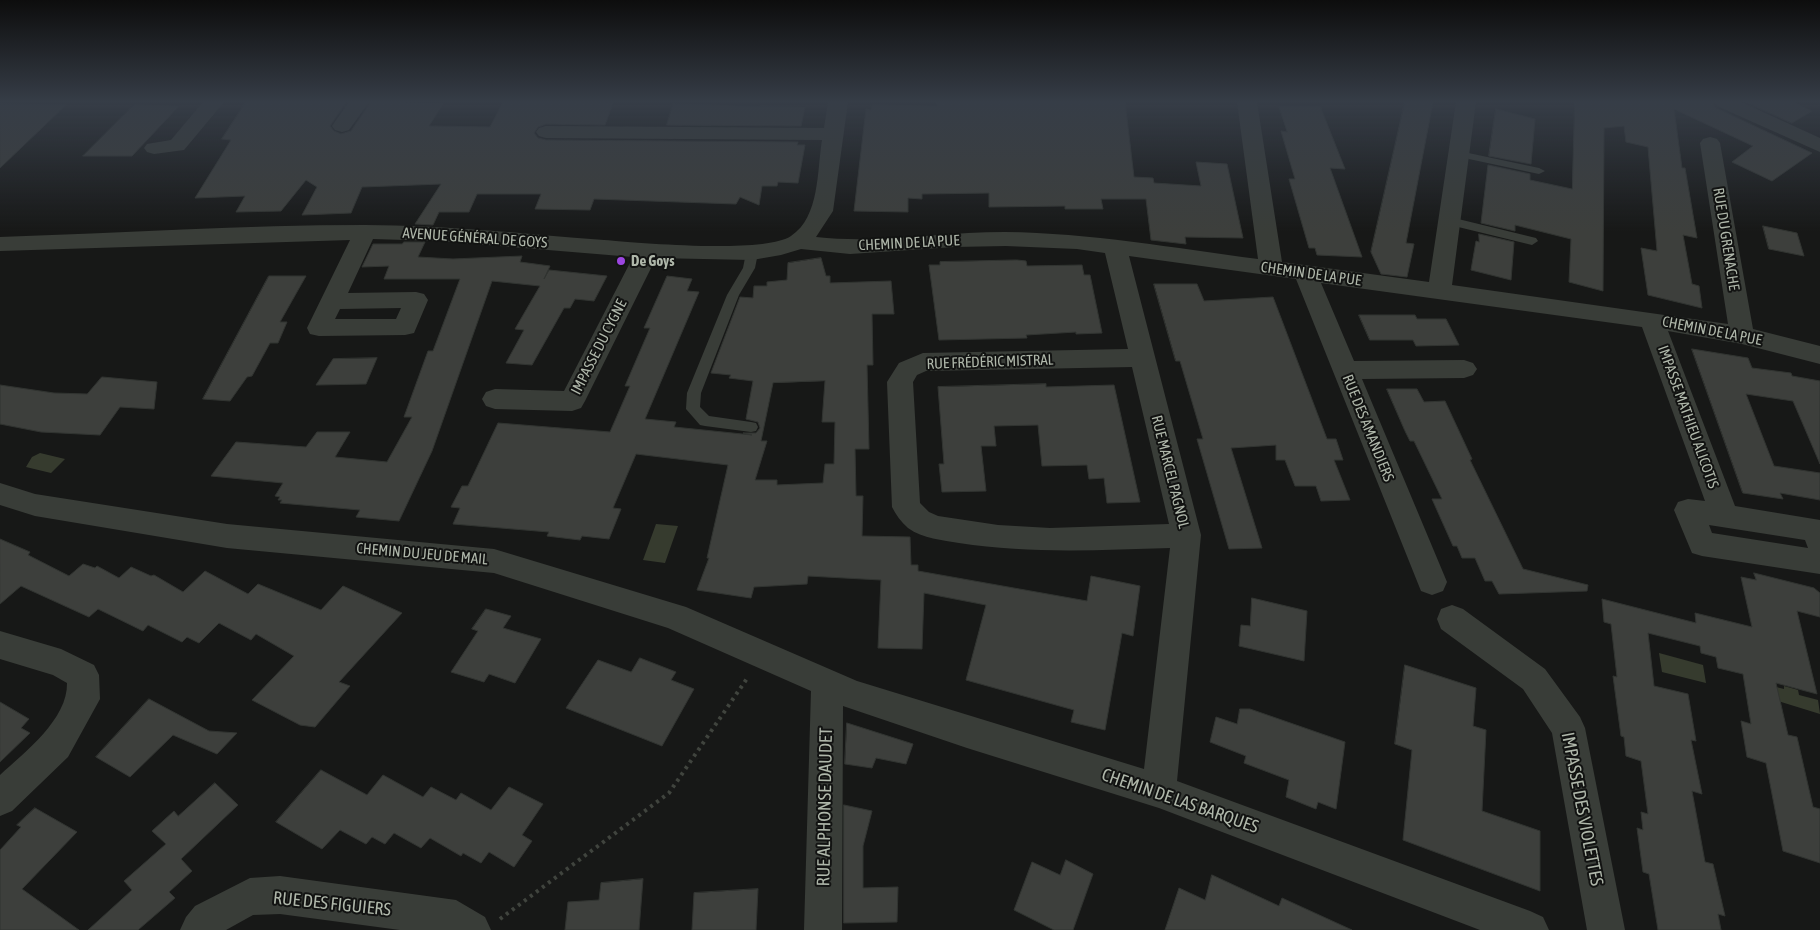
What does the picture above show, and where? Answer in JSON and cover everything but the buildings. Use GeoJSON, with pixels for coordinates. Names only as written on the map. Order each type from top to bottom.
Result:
{"type":"FeatureCollection","features":[{"type":"Feature","properties":{"kind":"street"},"geometry":{"type":"LineString","coordinates":[[154,148],[178,145]]}},
{"type":"Feature","properties":{"kind":"street","name":"AVENUE GÉNÉRAL DE GOYS"},"geometry":{"type":"LineString","coordinates":[[0,244],[365,232],[439,234],[648,251],[752,254],[781,248],[799,241],[814,226],[822,211],[832,145]]}},
{"type":"Feature","properties":{"kind":"street"},"geometry":{"type":"LineString","coordinates":[[1254,145],[1272,267]]}},
{"type":"Feature","properties":{"kind":"street"},"geometry":{"type":"LineString","coordinates":[[1439,292],[1460,145]]}},
{"type":"Feature","properties":{"kind":"street","name":"RUE DU GRENACHE"},"geometry":{"type":"LineString","coordinates":[[1710,145],[1742,336]]}},
{"type":"Feature","properties":{"kind":"street"},"geometry":{"type":"LineString","coordinates":[[332,301],[365,232]]}},
{"type":"Feature","properties":{"kind":"street","name":"CHEMIN DE LA PUE"},"geometry":{"type":"LineString","coordinates":[[799,241],[828,246],[948,240],[1032,239],[1115,246],[1652,320],[1742,336],[1820,355]]}},
{"type":"Feature","properties":{"kind":"street","name":"RUE MARCEL PAGNOL"},"geometry":{"type":"LineString","coordinates":[[1115,246],[1186,535],[1159,790]]}},
{"type":"Feature","properties":{"kind":"street","name":"IMPASSE DU CYGNE"},"geometry":{"type":"LineString","coordinates":[[494,399],[572,401],[648,251]]}},
{"type":"Feature","properties":{"kind":"street","name":"RUE DES AMANDIERS"},"geometry":{"type":"LineString","coordinates":[[1304,272],[1432,582]]}},
{"type":"Feature","properties":{"kind":"street","name":"IMPASSE MATHIEU ALICOTIS"},"geometry":{"type":"LineString","coordinates":[[1652,320],[1724,514]]}},
{"type":"Feature","properties":{"kind":"street","name":"RUE FRÉDÉRIC MISTRAL"},"geometry":{"type":"LineString","coordinates":[[1141,358],[923,362],[908,369],[900,382],[906,507],[919,520],[934,527],[998,537],[1050,540],[1186,535]]}},
{"type":"Feature","properties":{"kind":"street"},"geometry":{"type":"LineString","coordinates":[[1344,370],[1464,369]]}},
{"type":"Feature","properties":{"kind":"street","name":"CHEMIN DU JEU DE MAIL"},"geometry":{"type":"LineString","coordinates":[[0,494],[35,505],[227,536],[494,561],[675,617],[827,684]]}},
{"type":"Feature","properties":{"kind":"street","name":"IMPASSE MATHIEU ALICOTIS"},"geometry":{"type":"LineString","coordinates":[[1820,542],[1814,530],[1724,514],[1688,510],[1702,544],[1820,562]]}},
{"type":"Feature","properties":{"kind":"street","name":"IMPASSE DES VIOLETTES"},"geometry":{"type":"LineString","coordinates":[[1452,619],[1534,679],[1568,728],[1606,930]]}},
{"type":"Feature","properties":{"kind":"street"},"geometry":{"type":"LineString","coordinates":[[0,645],[61,663],[83,675],[84,699],[56,746],[0,799]]}},
{"type":"Feature","properties":{"kind":"street","name":"CHEMIN DE LAS BARQUES"},"geometry":{"type":"LineString","coordinates":[[827,684],[967,732],[1159,790],[1530,930]]}},
{"type":"Feature","properties":{"kind":"street","name":"RUE ALPHONSE DAUDET"},"geometry":{"type":"LineString","coordinates":[[823,930],[827,684]]}},
{"type":"Feature","properties":{"kind":"street","name":"RUE DES FIGUIERS"},"geometry":{"type":"LineString","coordinates":[[199,930],[208,919],[250,897],[280,895],[456,919],[483,927]]}},
{"type":"Feature","properties":{"kind":"lane"},"geometry":{"type":"LineString","coordinates":[[1459,154],[1539,171]]}},
{"type":"Feature","properties":{"kind":"lane"},"geometry":{"type":"LineString","coordinates":[[1450,221],[1532,241]]}},
{"type":"Feature","properties":{"kind":"lane"},"geometry":{"type":"LineString","coordinates":[[751,428],[705,421],[692,409],[698,384],[732,295],[749,268],[752,254]]}},
{"type":"Feature","properties":{"kind":"path"},"geometry":{"type":"LineString","coordinates":[[483,927],[669,793],[737,696],[761,656]]}},
{"type":"Feature","properties":{"kind":"shaded area"},"geometry":{"type":"Polygon","coordinates":[[[40,453],[65,459],[51,473],[26,467],[32,457],[40,453]]]}},
{"type":"Feature","properties":{"kind":"shaded area"},"geometry":{"type":"Polygon","coordinates":[[[656,524],[678,526],[665,563],[643,560],[656,524]]]}},
{"type":"Feature","properties":{"kind":"shaded area"},"geometry":{"type":"Polygon","coordinates":[[[1659,653],[1703,665],[1706,683],[1662,672],[1659,653]]]}},
{"type":"Feature","properties":{"kind":"shaded area"},"geometry":{"type":"Polygon","coordinates":[[[1784,686],[1798,690],[1799,695],[1818,700],[1820,714],[1778,701],[1776,687],[1784,689],[1784,686]]]}},
{"type":"Feature","properties":{"kind":"place","name":"De Goys"},"geometry":{"type":"Point","coordinates":[621,261]}}]}
